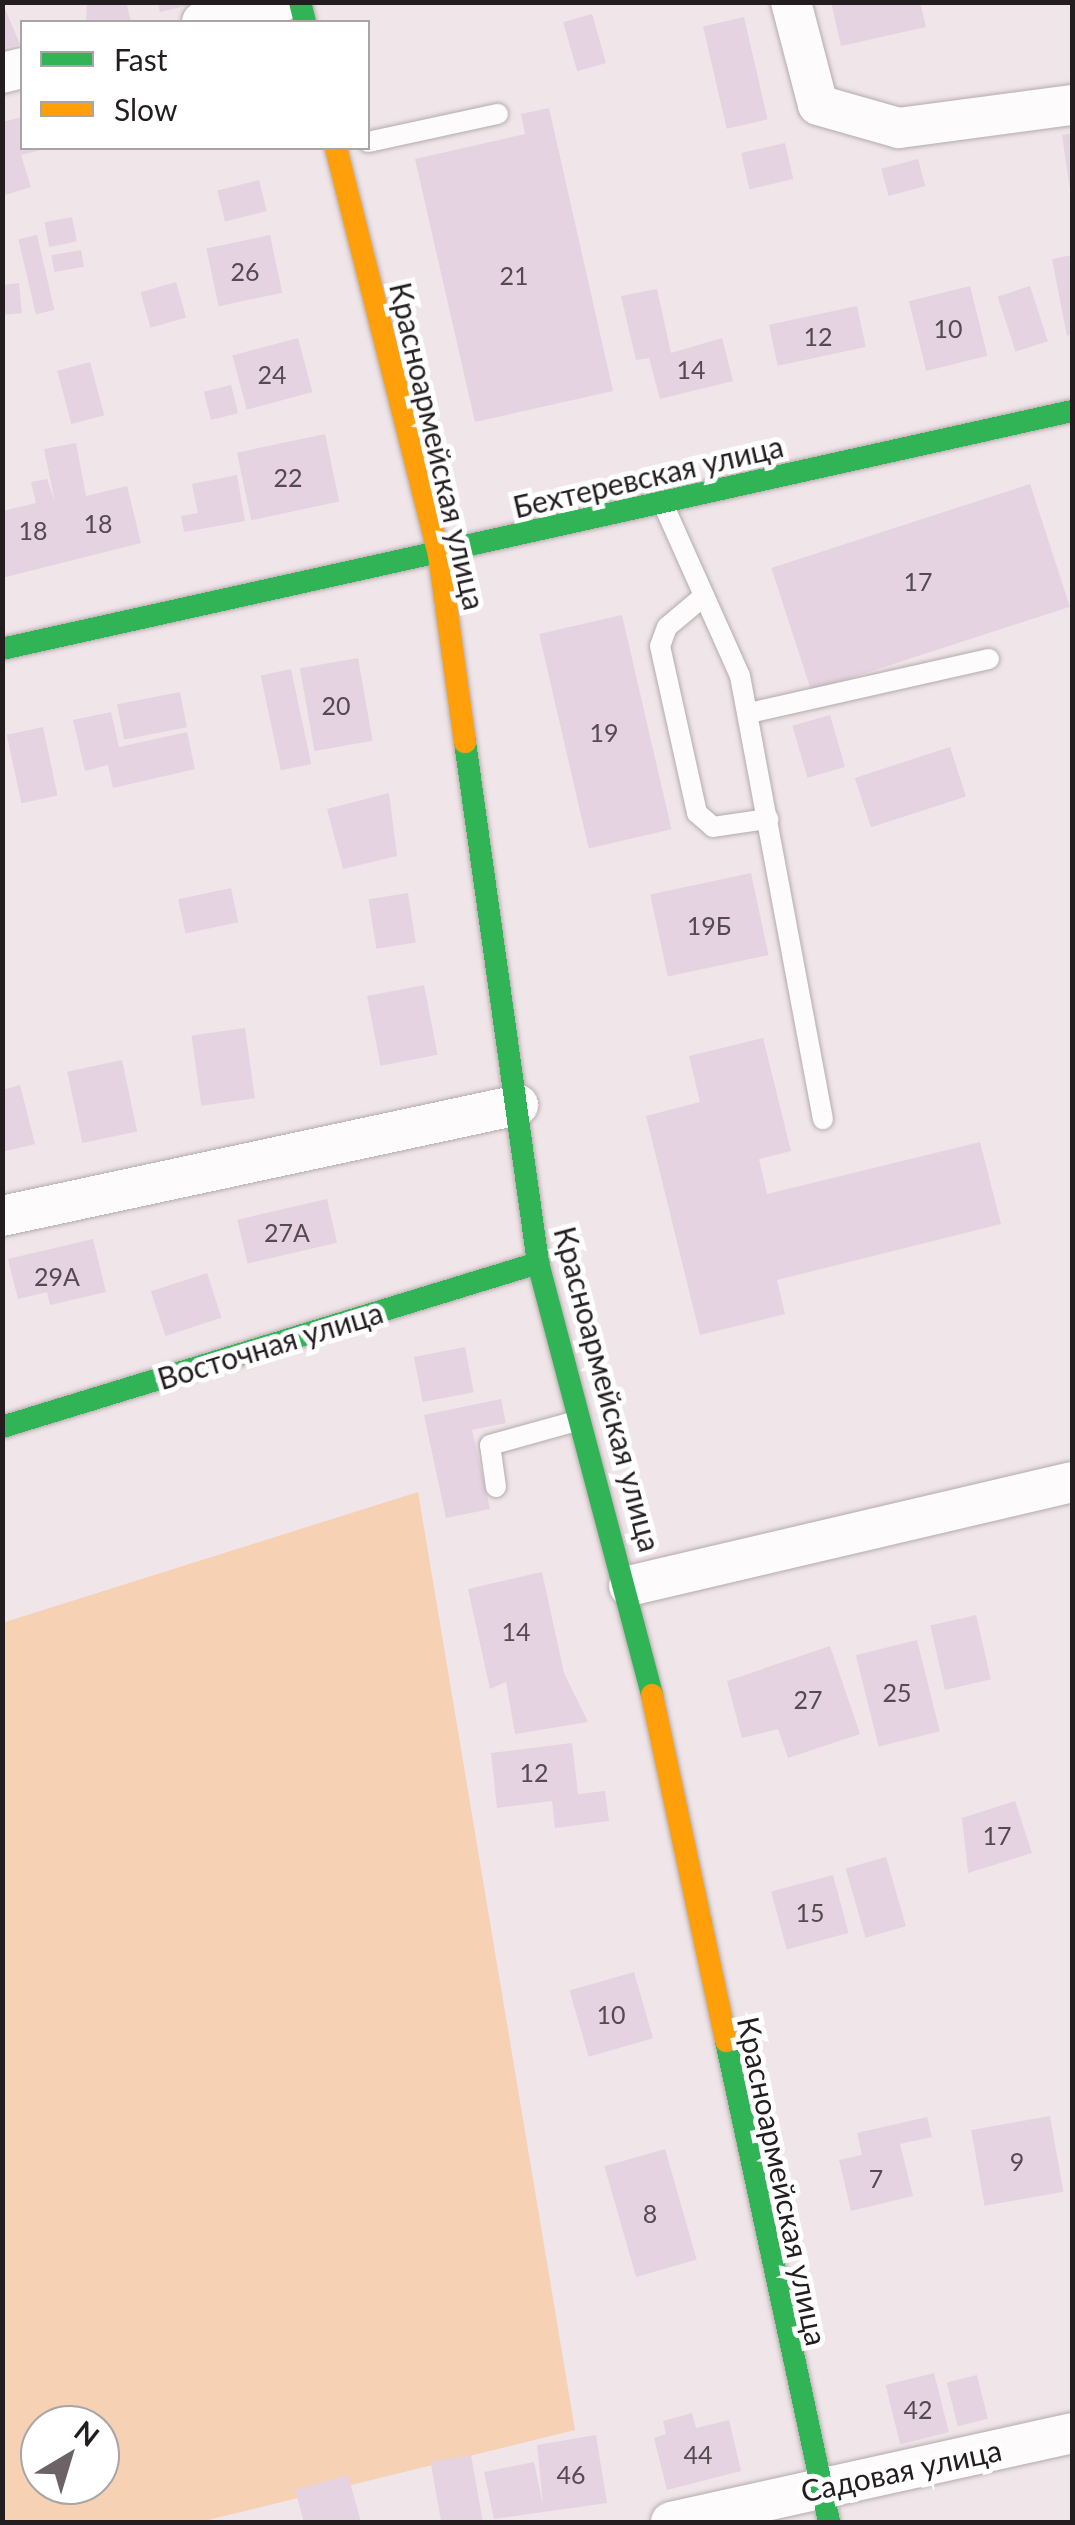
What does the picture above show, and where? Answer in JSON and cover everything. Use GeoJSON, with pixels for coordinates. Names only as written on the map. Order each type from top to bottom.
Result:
{"type":"FeatureCollection","features":[{"type":"Feature","properties":{"kind":"street"},"geometry":{"type":"LineString","coordinates":[[210,20],[282,2]]}},
{"type":"Feature","properties":{"kind":"street"},"geometry":{"type":"LineString","coordinates":[[791,2],[818,105],[899,128],[1072,106]]}},
{"type":"Feature","properties":{"kind":"street","name":"Красноармейская улица"},"geometry":{"type":"LineString","coordinates":[[338,150],[439,555],[538,1263],[629,1586],[822,2505]]}},
{"type":"Feature","properties":{"kind":"street","name":"Бехтеревская улица"},"geometry":{"type":"LineString","coordinates":[[2,649],[439,555],[1072,410]]}},
{"type":"Feature","properties":{"kind":"street"},"geometry":{"type":"LineString","coordinates":[[2,1216],[518,1105]]}},
{"type":"Feature","properties":{"kind":"street","name":"Восточная улица"},"geometry":{"type":"LineString","coordinates":[[2,1427],[538,1263]]}},
{"type":"Feature","properties":{"kind":"street"},"geometry":{"type":"LineString","coordinates":[[629,1586],[1072,1482]]}},
{"type":"Feature","properties":{"kind":"street","name":"Садовая улица"},"geometry":{"type":"LineString","coordinates":[[671,2522],[822,2505],[1072,2434]]}},
{"type":"Feature","properties":{"kind":"lane"},"geometry":{"type":"LineString","coordinates":[[370,142],[498,114]]}},
{"type":"Feature","properties":{"kind":"lane"},"geometry":{"type":"LineString","coordinates":[[663,504],[749,713],[823,1119]]}},
{"type":"Feature","properties":{"kind":"lane"},"geometry":{"type":"LineString","coordinates":[[704,596],[667,626],[660,657],[697,814],[713,827],[768,819]]}},
{"type":"Feature","properties":{"kind":"lane"},"geometry":{"type":"LineString","coordinates":[[749,713],[989,659]]}},
{"type":"Feature","properties":{"kind":"lane"},"geometry":{"type":"LineString","coordinates":[[496,1487],[490,1445],[582,1420]]}},
{"type":"Feature","properties":{"kind":"shaded area"},"geometry":{"type":"Polygon","coordinates":[[[418,1492],[575,2430],[200,2522],[3,2522],[2,1623],[418,1492]]]}},
{"type":"Feature","properties":{"kind":"building"},"geometry":{"type":"Polygon","coordinates":[[[2,2],[20,44],[2,48],[2,2]]]}},
{"type":"Feature","properties":{"kind":"building"},"geometry":{"type":"Polygon","coordinates":[[[87,2],[126,2],[131,20],[86,20],[87,2]]]}},
{"type":"Feature","properties":{"kind":"building"},"geometry":{"type":"Polygon","coordinates":[[[158,2],[194,2],[194,4],[160,12],[158,2]]]}},
{"type":"Feature","properties":{"kind":"building"},"geometry":{"type":"Polygon","coordinates":[[[831,2],[920,2],[926,27],[841,46],[831,2]]]}},
{"type":"Feature","properties":{"kind":"building"},"geometry":{"type":"Polygon","coordinates":[[[592,14],[606,63],[577,71],[563,22],[592,14]]]}},
{"type":"Feature","properties":{"kind":"building"},"geometry":{"type":"Polygon","coordinates":[[[744,17],[768,119],[727,129],[703,26],[744,17]]]}},
{"type":"Feature","properties":{"kind":"building"},"geometry":{"type":"Polygon","coordinates":[[[549,108],[613,391],[475,422],[415,159],[525,134],[521,114],[549,108]]]}},
{"type":"Feature","properties":{"kind":"building"},"geometry":{"type":"Polygon","coordinates":[[[20,118],[20,150],[41,150],[21,155],[31,187],[2,196],[2,122],[20,118]]]}},
{"type":"Feature","properties":{"kind":"building"},"geometry":{"type":"Polygon","coordinates":[[[1072,133],[1072,190],[1070,190],[1062,135],[1072,133]]]}},
{"type":"Feature","properties":{"kind":"building"},"geometry":{"type":"Polygon","coordinates":[[[785,143],[793,179],[749,189],[741,153],[785,143]]]}},
{"type":"Feature","properties":{"kind":"building"},"geometry":{"type":"Polygon","coordinates":[[[918,159],[925,186],[889,196],[881,169],[918,159]]]}},
{"type":"Feature","properties":{"kind":"building"},"geometry":{"type":"Polygon","coordinates":[[[259,180],[267,211],[225,221],[217,190],[259,180]]]}},
{"type":"Feature","properties":{"kind":"building"},"geometry":{"type":"Polygon","coordinates":[[[72,217],[77,242],[49,247],[45,222],[72,217]]]}},
{"type":"Feature","properties":{"kind":"building"},"geometry":{"type":"Polygon","coordinates":[[[37,235],[54,310],[36,314],[18,239],[37,235]]]}},
{"type":"Feature","properties":{"kind":"building"},"geometry":{"type":"Polygon","coordinates":[[[270,235],[282,293],[219,306],[206,249],[270,235]]]}},
{"type":"Feature","properties":{"kind":"building"},"geometry":{"type":"Polygon","coordinates":[[[81,250],[84,267],[54,272],[51,255],[81,250]]]}},
{"type":"Feature","properties":{"kind":"building"},"geometry":{"type":"Polygon","coordinates":[[[1072,255],[1072,334],[1067,336],[1052,259],[1072,255]]]}},
{"type":"Feature","properties":{"kind":"building"},"geometry":{"type":"Polygon","coordinates":[[[176,282],[186,318],[151,328],[140,292],[176,282]]]}},
{"type":"Feature","properties":{"kind":"building"},"geometry":{"type":"Polygon","coordinates":[[[19,283],[22,313],[2,315],[2,285],[19,283]]]}},
{"type":"Feature","properties":{"kind":"building"},"geometry":{"type":"Polygon","coordinates":[[[970,286],[987,356],[926,371],[909,301],[970,286]]]}},
{"type":"Feature","properties":{"kind":"building"},"geometry":{"type":"Polygon","coordinates":[[[1030,286],[1048,341],[1016,352],[998,297],[1030,286]]]}},
{"type":"Feature","properties":{"kind":"building"},"geometry":{"type":"Polygon","coordinates":[[[657,289],[671,353],[722,338],[733,381],[660,399],[649,358],[636,360],[621,296],[657,289]]]}},
{"type":"Feature","properties":{"kind":"building"},"geometry":{"type":"Polygon","coordinates":[[[857,306],[866,347],[778,366],[769,325],[857,306]]]}},
{"type":"Feature","properties":{"kind":"building"},"geometry":{"type":"Polygon","coordinates":[[[298,338],[312,392],[247,410],[232,356],[298,338]]]}},
{"type":"Feature","properties":{"kind":"building"},"geometry":{"type":"Polygon","coordinates":[[[90,362],[104,415],[71,424],[57,371],[90,362]]]}},
{"type":"Feature","properties":{"kind":"building"},"geometry":{"type":"Polygon","coordinates":[[[231,385],[238,413],[211,420],[204,392],[231,385]]]}},
{"type":"Feature","properties":{"kind":"building"},"geometry":{"type":"Polygon","coordinates":[[[325,434],[339,501],[251,520],[237,453],[325,434]]]}},
{"type":"Feature","properties":{"kind":"building"},"geometry":{"type":"Polygon","coordinates":[[[76,443],[86,496],[127,486],[141,543],[2,578],[2,511],[36,503],[31,482],[47,479],[55,502],[44,449],[76,443]]]}},
{"type":"Feature","properties":{"kind":"building"},"geometry":{"type":"Polygon","coordinates":[[[237,475],[245,521],[184,532],[181,516],[198,513],[192,484],[237,475]]]}},
{"type":"Feature","properties":{"kind":"building"},"geometry":{"type":"Polygon","coordinates":[[[1030,484],[1070,607],[811,691],[771,568],[1030,484]]]}},
{"type":"Feature","properties":{"kind":"building"},"geometry":{"type":"Polygon","coordinates":[[[622,615],[671,829],[589,848],[539,634],[622,615]]]}},
{"type":"Feature","properties":{"kind":"building"},"geometry":{"type":"Polygon","coordinates":[[[358,658],[373,741],[314,751],[300,668],[358,658]]]}},
{"type":"Feature","properties":{"kind":"building"},"geometry":{"type":"Polygon","coordinates":[[[291,669],[311,764],[281,770],[261,675],[291,669]]]}},
{"type":"Feature","properties":{"kind":"building"},"geometry":{"type":"Polygon","coordinates":[[[180,692],[187,727],[124,740],[117,704],[180,692]]]}},
{"type":"Feature","properties":{"kind":"building"},"geometry":{"type":"Polygon","coordinates":[[[111,712],[119,747],[187,732],[195,769],[113,788],[108,765],[85,771],[73,720],[111,712]]]}},
{"type":"Feature","properties":{"kind":"building"},"geometry":{"type":"Polygon","coordinates":[[[830,715],[845,767],[807,778],[793,726],[830,715]]]}},
{"type":"Feature","properties":{"kind":"building"},"geometry":{"type":"Polygon","coordinates":[[[43,727],[58,795],[21,803],[7,735],[43,727]]]}},
{"type":"Feature","properties":{"kind":"building"},"geometry":{"type":"Polygon","coordinates":[[[950,747],[966,796],[871,827],[855,778],[950,747]]]}},
{"type":"Feature","properties":{"kind":"building"},"geometry":{"type":"Polygon","coordinates":[[[389,793],[397,856],[343,869],[327,809],[389,793]]]}},
{"type":"Feature","properties":{"kind":"building"},"geometry":{"type":"Polygon","coordinates":[[[751,873],[768,955],[668,977],[650,894],[751,873]]]}},
{"type":"Feature","properties":{"kind":"building"},"geometry":{"type":"Polygon","coordinates":[[[231,888],[238,922],[185,933],[178,899],[231,888]]]}},
{"type":"Feature","properties":{"kind":"building"},"geometry":{"type":"Polygon","coordinates":[[[408,893],[416,942],[376,949],[368,899],[408,893]]]}},
{"type":"Feature","properties":{"kind":"building"},"geometry":{"type":"Polygon","coordinates":[[[424,985],[438,1055],[381,1066],[367,996],[424,985]]]}},
{"type":"Feature","properties":{"kind":"building"},"geometry":{"type":"Polygon","coordinates":[[[245,1028],[255,1098],[201,1106],[192,1036],[245,1028]]]}},
{"type":"Feature","properties":{"kind":"building"},"geometry":{"type":"Polygon","coordinates":[[[763,1038],[791,1151],[759,1159],[767,1194],[980,1142],[1001,1224],[777,1280],[785,1314],[700,1335],[646,1116],[700,1102],[689,1056],[763,1038]]]}},
{"type":"Feature","properties":{"kind":"building"},"geometry":{"type":"Polygon","coordinates":[[[122,1060],[137,1131],[82,1143],[67,1072],[122,1060]]]}},
{"type":"Feature","properties":{"kind":"building"},"geometry":{"type":"Polygon","coordinates":[[[20,1085],[35,1144],[2,1152],[2,1090],[20,1085]]]}},
{"type":"Feature","properties":{"kind":"building"},"geometry":{"type":"Polygon","coordinates":[[[327,1199],[337,1243],[247,1264],[237,1220],[327,1199]]]}},
{"type":"Feature","properties":{"kind":"building"},"geometry":{"type":"Polygon","coordinates":[[[93,1239],[106,1292],[50,1305],[47,1292],[18,1299],[8,1259],[93,1239]]]}},
{"type":"Feature","properties":{"kind":"building"},"geometry":{"type":"Polygon","coordinates":[[[207,1273],[222,1318],[165,1336],[151,1291],[207,1273]]]}},
{"type":"Feature","properties":{"kind":"building"},"geometry":{"type":"Polygon","coordinates":[[[465,1347],[474,1392],[423,1402],[414,1357],[465,1347]]]}},
{"type":"Feature","properties":{"kind":"building"},"geometry":{"type":"Polygon","coordinates":[[[501,1399],[506,1423],[472,1430],[490,1509],[446,1518],[424,1415],[501,1399]]]}},
{"type":"Feature","properties":{"kind":"building"},"geometry":{"type":"Polygon","coordinates":[[[542,1572],[564,1673],[588,1722],[515,1734],[506,1682],[490,1689],[468,1589],[542,1572]]]}},
{"type":"Feature","properties":{"kind":"building"},"geometry":{"type":"Polygon","coordinates":[[[976,1615],[991,1679],[945,1690],[930,1626],[976,1615]]]}},
{"type":"Feature","properties":{"kind":"building"},"geometry":{"type":"Polygon","coordinates":[[[917,1640],[940,1731],[879,1746],[856,1655],[917,1640]]]}},
{"type":"Feature","properties":{"kind":"building"},"geometry":{"type":"Polygon","coordinates":[[[830,1646],[860,1734],[788,1758],[778,1729],[742,1738],[727,1681],[830,1646]]]}},
{"type":"Feature","properties":{"kind":"building"},"geometry":{"type":"Polygon","coordinates":[[[572,1743],[578,1794],[605,1791],[609,1821],[555,1828],[552,1801],[497,1808],[491,1753],[572,1743]]]}},
{"type":"Feature","properties":{"kind":"building"},"geometry":{"type":"Polygon","coordinates":[[[1015,1801],[1032,1853],[968,1873],[962,1818],[1015,1801]]]}},
{"type":"Feature","properties":{"kind":"building"},"geometry":{"type":"Polygon","coordinates":[[[886,1857],[906,1926],[865,1938],[846,1869],[886,1857]]]}},
{"type":"Feature","properties":{"kind":"building"},"geometry":{"type":"Polygon","coordinates":[[[833,1875],[849,1933],[787,1950],[771,1892],[833,1875]]]}},
{"type":"Feature","properties":{"kind":"building"},"geometry":{"type":"Polygon","coordinates":[[[634,1972],[653,2038],[589,2057],[570,1990],[634,1972]]]}},
{"type":"Feature","properties":{"kind":"building"},"geometry":{"type":"Polygon","coordinates":[[[1050,2116],[1063,2192],[985,2206],[971,2130],[1050,2116]]]}},
{"type":"Feature","properties":{"kind":"building"},"geometry":{"type":"Polygon","coordinates":[[[927,2117],[932,2137],[900,2144],[913,2196],[851,2211],[839,2160],[862,2155],[857,2133],[927,2117]]]}},
{"type":"Feature","properties":{"kind":"building"},"geometry":{"type":"Polygon","coordinates":[[[665,2149],[697,2260],[636,2277],[604,2166],[665,2149]]]}},
{"type":"Feature","properties":{"kind":"building"},"geometry":{"type":"Polygon","coordinates":[[[934,2373],[949,2432],[900,2444],[885,2385],[934,2373]]]}},
{"type":"Feature","properties":{"kind":"building"},"geometry":{"type":"Polygon","coordinates":[[[977,2375],[988,2419],[958,2426],[947,2382],[977,2375]]]}},
{"type":"Feature","properties":{"kind":"building"},"geometry":{"type":"Polygon","coordinates":[[[692,2413],[696,2428],[729,2420],[741,2471],[667,2490],[654,2438],[666,2434],[663,2421],[692,2413]]]}},
{"type":"Feature","properties":{"kind":"building"},"geometry":{"type":"Polygon","coordinates":[[[596,2435],[607,2503],[494,2519],[484,2472],[534,2462],[543,2505],[537,2445],[596,2435]]]}},
{"type":"Feature","properties":{"kind":"building"},"geometry":{"type":"Polygon","coordinates":[[[471,2455],[483,2522],[441,2522],[431,2462],[471,2455]]]}},
{"type":"Feature","properties":{"kind":"building"},"geometry":{"type":"Polygon","coordinates":[[[348,2475],[361,2522],[304,2522],[295,2490],[348,2475]]]}},
{"type":"Feature","properties":{"kind":"traffic: fast"},"geometry":{"type":"LineString","coordinates":[[300,2],[304,20]]}},
{"type":"Feature","properties":{"kind":"traffic: fast"},"geometry":{"type":"LineString","coordinates":[[2,649],[1072,411]]}},
{"type":"Feature","properties":{"kind":"traffic: fast"},"geometry":{"type":"LineString","coordinates":[[465,742],[538,1263],[652,1695]]}},
{"type":"Feature","properties":{"kind":"traffic: fast"},"geometry":{"type":"LineString","coordinates":[[2,1427],[538,1263]]}},
{"type":"Feature","properties":{"kind":"traffic: fast"},"geometry":{"type":"LineString","coordinates":[[726,2041],[829,2522]]}},
{"type":"Feature","properties":{"kind":"traffic: slow"},"geometry":{"type":"LineString","coordinates":[[337,150],[439,555],[465,742]]}},
{"type":"Feature","properties":{"kind":"traffic: slow"},"geometry":{"type":"LineString","coordinates":[[652,1695],[726,2041]]}}]}
